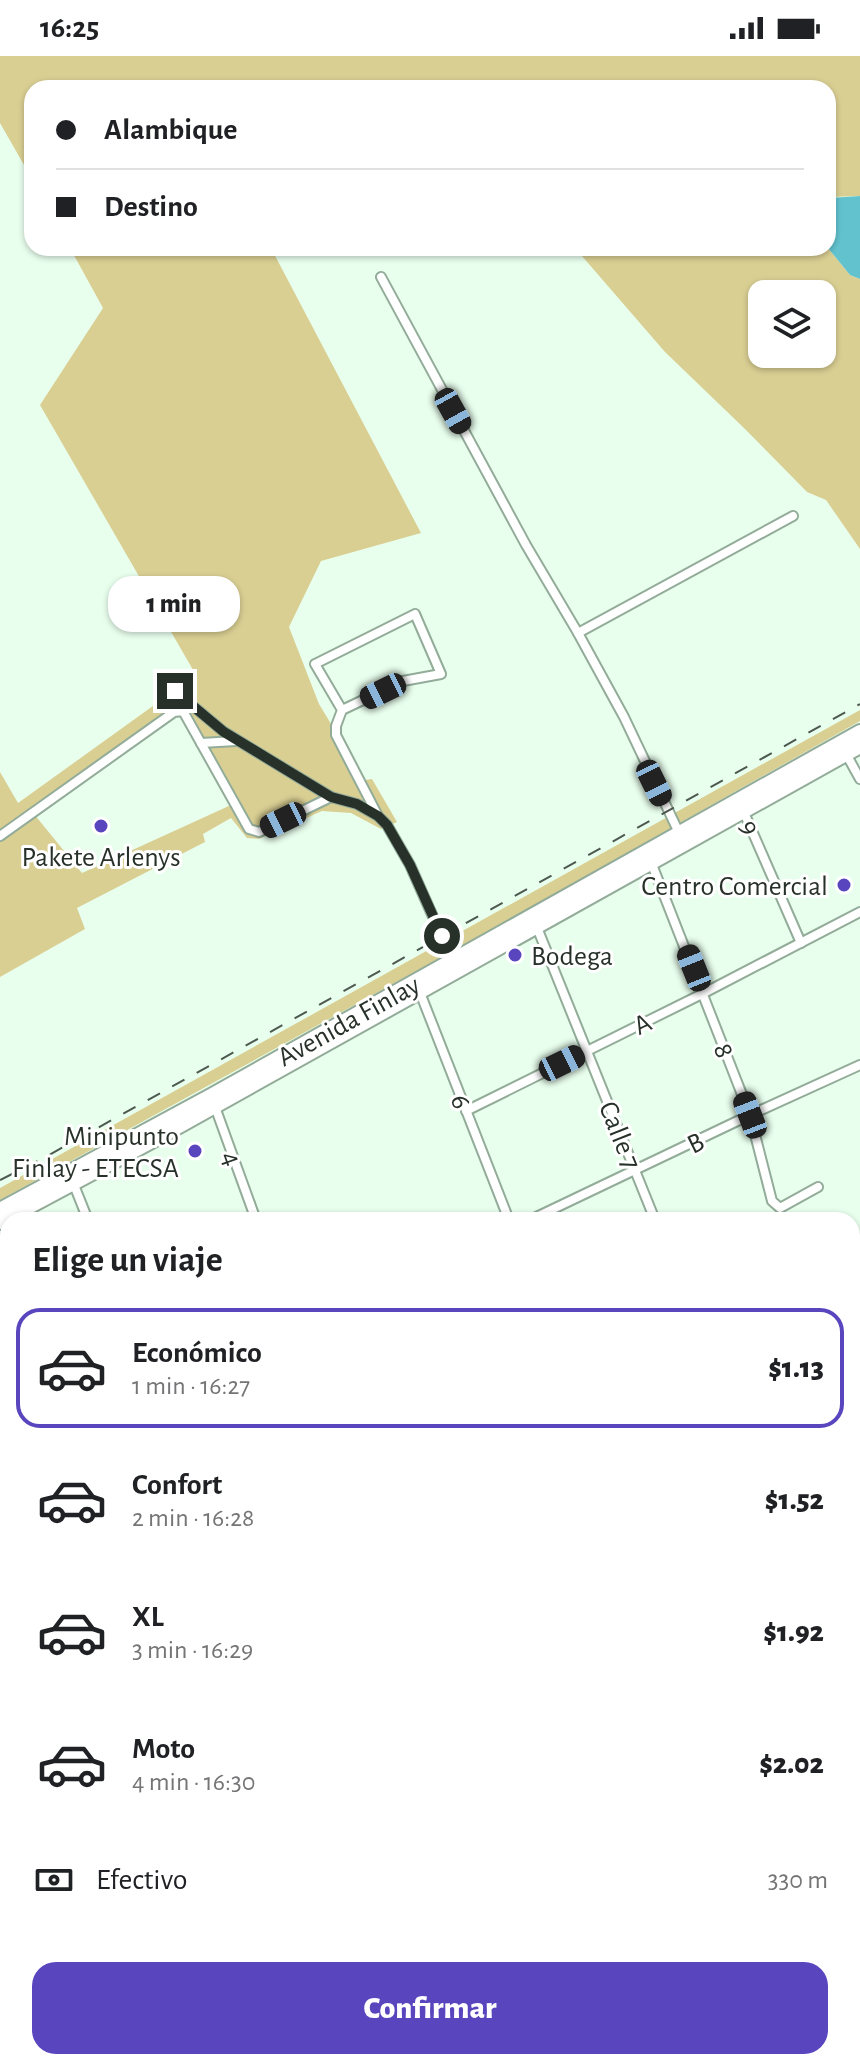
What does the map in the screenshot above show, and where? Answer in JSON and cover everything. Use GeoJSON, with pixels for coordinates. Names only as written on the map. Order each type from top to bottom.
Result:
{"type":"FeatureCollection","features":[{"type":"Feature","properties":{"kind":"highway","name":"Avenida Finlay"},"geometry":{"type":"LineString","coordinates":[[0,1210],[71,1177],[213,1101],[843,749],[860,732]]}},
{"type":"Feature","properties":{"kind":"highway","name":"Avenida Finlay"},"geometry":{"type":"LineString","coordinates":[[843,749],[860,746]]}},
{"type":"Feature","properties":{"kind":"highway","name":"Avenida Finlay"},"geometry":{"type":"LineString","coordinates":[[16,1212],[71,1177]]}},
{"type":"Feature","properties":{"kind":"street"},"geometry":{"type":"LineString","coordinates":[[381,277],[526,545],[624,717],[682,839]]}},
{"type":"Feature","properties":{"kind":"street"},"geometry":{"type":"LineString","coordinates":[[578,633],[793,516]]}},
{"type":"Feature","properties":{"kind":"street"},"geometry":{"type":"LineString","coordinates":[[342,710],[315,664],[415,614],[441,674],[403,681],[342,710],[336,726],[336,735],[378,816]]}},
{"type":"Feature","properties":{"kind":"street"},"geometry":{"type":"LineString","coordinates":[[175,691],[238,741],[331,797],[357,804],[378,816],[387,825],[410,865],[455,966]]}},
{"type":"Feature","properties":{"kind":"street"},"geometry":{"type":"LineString","coordinates":[[0,836],[174,712],[183,711],[249,829],[259,832],[331,797]]}},
{"type":"Feature","properties":{"kind":"street"},"geometry":{"type":"LineString","coordinates":[[201,743],[238,741]]}},
{"type":"Feature","properties":{"kind":"street"},"geometry":{"type":"LineString","coordinates":[[843,749],[860,779]]}},
{"type":"Feature","properties":{"kind":"street","name":"9"},"geometry":{"type":"LineString","coordinates":[[741,805],[801,943]]}},
{"type":"Feature","properties":{"kind":"street","name":"8"},"geometry":{"type":"LineString","coordinates":[[649,858],[750,1115],[772,1201],[780,1208],[818,1187]]}},
{"type":"Feature","properties":{"kind":"street","name":"A"},"geometry":{"type":"LineString","coordinates":[[466,1111],[860,912]]}},
{"type":"Feature","properties":{"kind":"street","name":"Calle 7"},"geometry":{"type":"LineString","coordinates":[[535,922],[652,1212]]}},
{"type":"Feature","properties":{"kind":"street","name":"6"},"geometry":{"type":"LineString","coordinates":[[418,987],[506,1212]]}},
{"type":"Feature","properties":{"kind":"street","name":"B"},"geometry":{"type":"LineString","coordinates":[[547,1212],[860,1065]]}},
{"type":"Feature","properties":{"kind":"street","name":"4"},"geometry":{"type":"LineString","coordinates":[[213,1101],[253,1212]]}},
{"type":"Feature","properties":{"kind":"street"},"geometry":{"type":"LineString","coordinates":[[71,1177],[85,1212]]}},
{"type":"Feature","properties":{"kind":"shaded area"},"geometry":{"type":"Polygon","coordinates":[[[0,56],[860,56],[860,196],[836,197],[836,80],[24,80],[24,165],[0,123],[0,56]]]}},
{"type":"Feature","properties":{"kind":"shaded area"},"geometry":{"type":"Polygon","coordinates":[[[74,256],[275,256],[421,533],[321,561],[289,627],[319,704],[365,780],[372,779],[397,822],[381,829],[351,813],[322,811],[259,839],[247,838],[231,818],[203,834],[205,842],[77,908],[85,929],[0,977],[0,772],[18,803],[196,675],[40,405],[103,308],[74,256]],[[179,715],[34,814],[82,873],[231,805],[179,715]]]}},
{"type":"Feature","properties":{"kind":"shaded area"},"geometry":{"type":"Polygon","coordinates":[[[582,256],[835,256],[850,275],[860,279],[860,549],[826,500],[807,492],[665,352],[582,256]]]}},
{"type":"Feature","properties":{"kind":"shaded area"},"geometry":{"type":"Polygon","coordinates":[[[860,710],[860,721],[498,926],[0,1200],[0,1188],[860,710]]]}},
{"type":"Feature","properties":{"kind":"water"},"geometry":{"type":"Polygon","coordinates":[[[860,196],[860,279],[850,275],[835,256],[836,198],[860,196]]]}},
{"type":"Feature","properties":{"kind":"railway"},"geometry":{"type":"LineString","coordinates":[[0,1180],[860,704]]}},
{"type":"Feature","properties":{"kind":"place","name":"Pakete Arlenys"},"geometry":{"type":"Point","coordinates":[101,826]}},
{"type":"Feature","properties":{"kind":"place","name":"Centro Comercial"},"geometry":{"type":"Point","coordinates":[844,885]}},
{"type":"Feature","properties":{"kind":"place","name":"Bodega"},"geometry":{"type":"Point","coordinates":[515,955]}},
{"type":"Feature","properties":{"kind":"place","name":"Minipunto Finlay - ETECSA"},"geometry":{"type":"Point","coordinates":[195,1151]}},
{"type":"Feature","properties":{"kind":"route"},"geometry":{"type":"LineString","coordinates":[[175,691],[224,732],[331,797],[357,804],[378,816],[387,825],[410,865],[442,936]]}}]}
